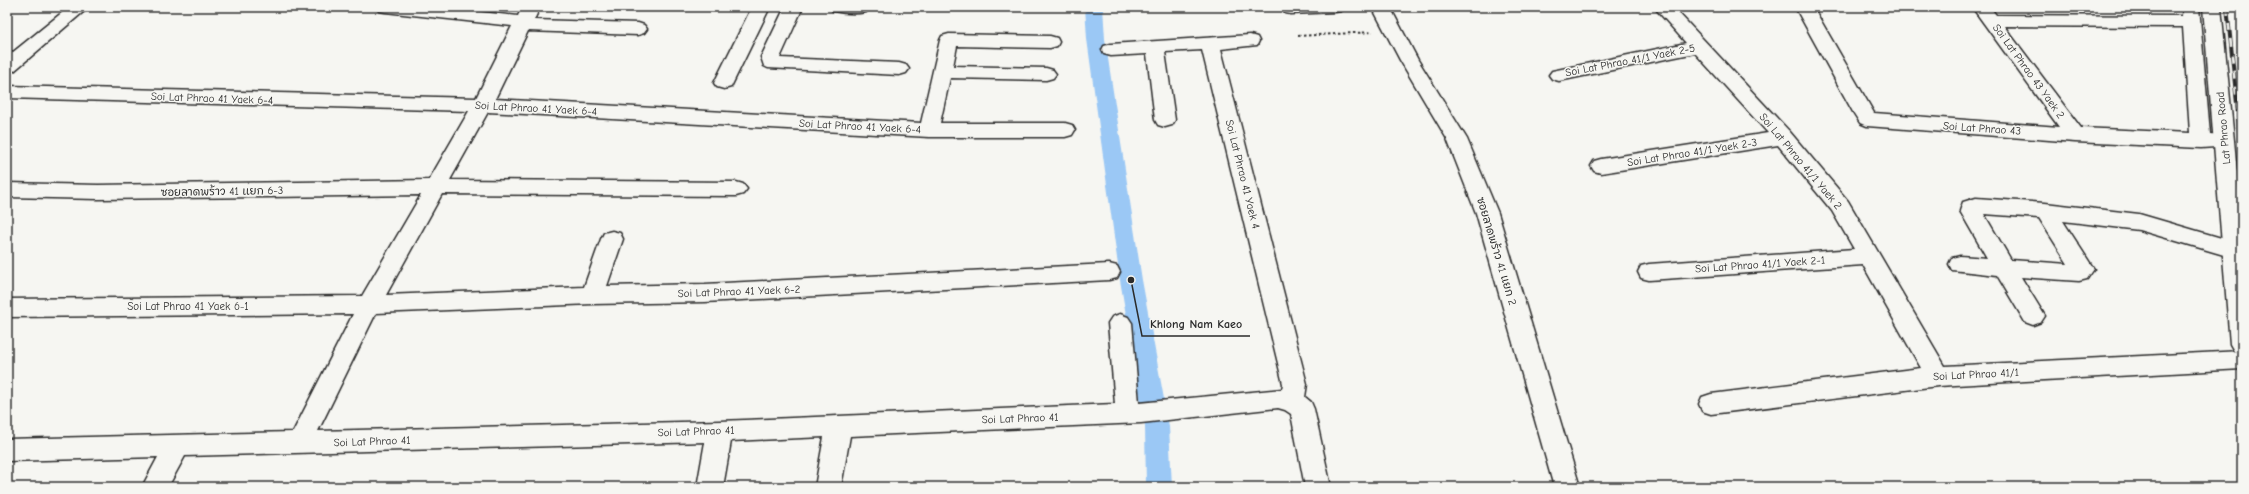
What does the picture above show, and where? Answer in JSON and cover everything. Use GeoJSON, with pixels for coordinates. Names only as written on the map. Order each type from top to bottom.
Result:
{"type":"FeatureCollection","features":[{"type":"Feature","properties":{"kind":"street"},"geometry":{"type":"LineString","coordinates":[[7,67],[80,7]]}},
{"type":"Feature","properties":{"kind":"street"},"geometry":{"type":"LineString","coordinates":[[385,7],[526,18],[638,29]]}},
{"type":"Feature","properties":{"kind":"street"},"geometry":{"type":"LineString","coordinates":[[724,83],[761,7]]}},
{"type":"Feature","properties":{"kind":"street"},"geometry":{"type":"LineString","coordinates":[[794,7],[770,57],[771,62],[775,64],[899,69]]}},
{"type":"Feature","properties":{"kind":"street"},"geometry":{"type":"LineString","coordinates":[[839,7],[860,8]]}},
{"type":"Feature","properties":{"kind":"street"},"geometry":{"type":"LineString","coordinates":[[1291,9],[1335,7]]}},
{"type":"Feature","properties":{"kind":"street","name":"ซอยลาดพร้าว 41 แยก 2"},"geometry":{"type":"LineString","coordinates":[[1381,7],[1457,139],[1487,213],[1567,487]]}},
{"type":"Feature","properties":{"kind":"street","name":"Soi Lat Phrao 41/1 Yaek 2"},"geometry":{"type":"LineString","coordinates":[[1663,7],[1701,46],[1783,137],[1840,206],[1938,376]]}},
{"type":"Feature","properties":{"kind":"street","name":"Soi Lat Phrao 43"},"geometry":{"type":"LineString","coordinates":[[1804,7],[1867,118],[1874,121],[2075,135],[2224,141]]}},
{"type":"Feature","properties":{"kind":"street","name":"Lat Phrao Road"},"geometry":{"type":"LineString","coordinates":[[2212,7],[2242,344]]}},
{"type":"Feature","properties":{"kind":"street"},"geometry":{"type":"LineString","coordinates":[[1987,14],[2192,14],[2201,141]]}},
{"type":"Feature","properties":{"kind":"street","name":"Soi Lat Phrao 43 Yaek 2"},"geometry":{"type":"LineString","coordinates":[[1987,14],[2075,135]]}},
{"type":"Feature","properties":{"kind":"street"},"geometry":{"type":"LineString","coordinates":[[300,443],[369,305],[482,105],[526,18]]}},
{"type":"Feature","properties":{"kind":"street"},"geometry":{"type":"LineString","coordinates":[[929,130],[949,40],[1050,42]]}},
{"type":"Feature","properties":{"kind":"street"},"geometry":{"type":"LineString","coordinates":[[1111,50],[1250,41]]}},
{"type":"Feature","properties":{"kind":"street","name":"Soi Lat Phrao 41 Yaek 4"},"geometry":{"type":"LineString","coordinates":[[1210,44],[1295,384],[1292,401]]}},
{"type":"Feature","properties":{"kind":"street","name":"Soi Lat Phrao 41/1 Yaek 2-5"},"geometry":{"type":"LineString","coordinates":[[1559,75],[1701,46]]}},
{"type":"Feature","properties":{"kind":"street"},"geometry":{"type":"LineString","coordinates":[[1155,47],[1165,120]]}},
{"type":"Feature","properties":{"kind":"street"},"geometry":{"type":"LineString","coordinates":[[943,72],[1046,74]]}},
{"type":"Feature","properties":{"kind":"street","name":"Soi Lat Phrao 41 Yaek 6-4"},"geometry":{"type":"LineString","coordinates":[[7,92],[482,105],[929,130],[1065,130]]}},
{"type":"Feature","properties":{"kind":"street","name":"Soi Lat Phrao 41/1 Yaek 2-3"},"geometry":{"type":"LineString","coordinates":[[1600,166],[1783,137]]}},
{"type":"Feature","properties":{"kind":"street","name":"ซอยลาดพร้าว 41 แยก 6-3"},"geometry":{"type":"LineString","coordinates":[[7,190],[98,192],[436,187],[736,189]]}},
{"type":"Feature","properties":{"kind":"street"},"geometry":{"type":"LineString","coordinates":[[2033,316],[1971,210],[1972,207],[1976,206],[2045,211],[2139,222],[2234,250]]}},
{"type":"Feature","properties":{"kind":"street"},"geometry":{"type":"LineString","coordinates":[[1960,264],[2079,273],[2083,269],[2045,211]]}},
{"type":"Feature","properties":{"kind":"street"},"geometry":{"type":"LineString","coordinates":[[592,294],[612,239]]}},
{"type":"Feature","properties":{"kind":"street","name":"Soi Lat Phrao 41/1 Yaek 2-1"},"geometry":{"type":"LineString","coordinates":[[1649,272],[1870,256]]}},
{"type":"Feature","properties":{"kind":"street","name":"Soi Lat Phrao 41 Yaek 6-2"},"geometry":{"type":"LineString","coordinates":[[369,305],[592,294],[705,293],[1109,272]]}},
{"type":"Feature","properties":{"kind":"street","name":"Soi Lat Phrao 41 Yaek 6-1"},"geometry":{"type":"LineString","coordinates":[[7,308],[369,305]]}},
{"type":"Feature","properties":{"kind":"street"},"geometry":{"type":"LineString","coordinates":[[1120,323],[1134,413]]}},
{"type":"Feature","properties":{"kind":"street","name":"Soi Lat Phrao 41/1"},"geometry":{"type":"LineString","coordinates":[[1711,404],[1938,376],[2242,360]]}},
{"type":"Feature","properties":{"kind":"street","name":"Soi Lat Phrao 41"},"geometry":{"type":"LineString","coordinates":[[7,450],[177,447],[720,431],[1134,413],[1278,398],[1292,401]]}},
{"type":"Feature","properties":{"kind":"street"},"geometry":{"type":"LineString","coordinates":[[1292,401],[1302,409],[1318,487]]}},
{"type":"Feature","properties":{"kind":"street"},"geometry":{"type":"LineString","coordinates":[[828,487],[839,426]]}},
{"type":"Feature","properties":{"kind":"street"},"geometry":{"type":"LineString","coordinates":[[710,487],[720,431]]}},
{"type":"Feature","properties":{"kind":"street"},"geometry":{"type":"LineString","coordinates":[[155,487],[177,447]]}},
{"type":"Feature","properties":{"kind":"path"},"geometry":{"type":"LineString","coordinates":[[1298,36],[1394,31]]}},
{"type":"Feature","properties":{"kind":"waterway"},"geometry":{"type":"LineString","coordinates":[[1094,7],[1096,39],[1131,280],[1157,426],[1159,487]]}},
{"type":"Feature","properties":{"kind":"railway"},"geometry":{"type":"LineString","coordinates":[[2227,7],[2242,152]]}},
{"type":"Feature","properties":{"kind":"place","name":"Khlong Nam Kaeo"},"geometry":{"type":"Point","coordinates":[1131,280]}}]}
